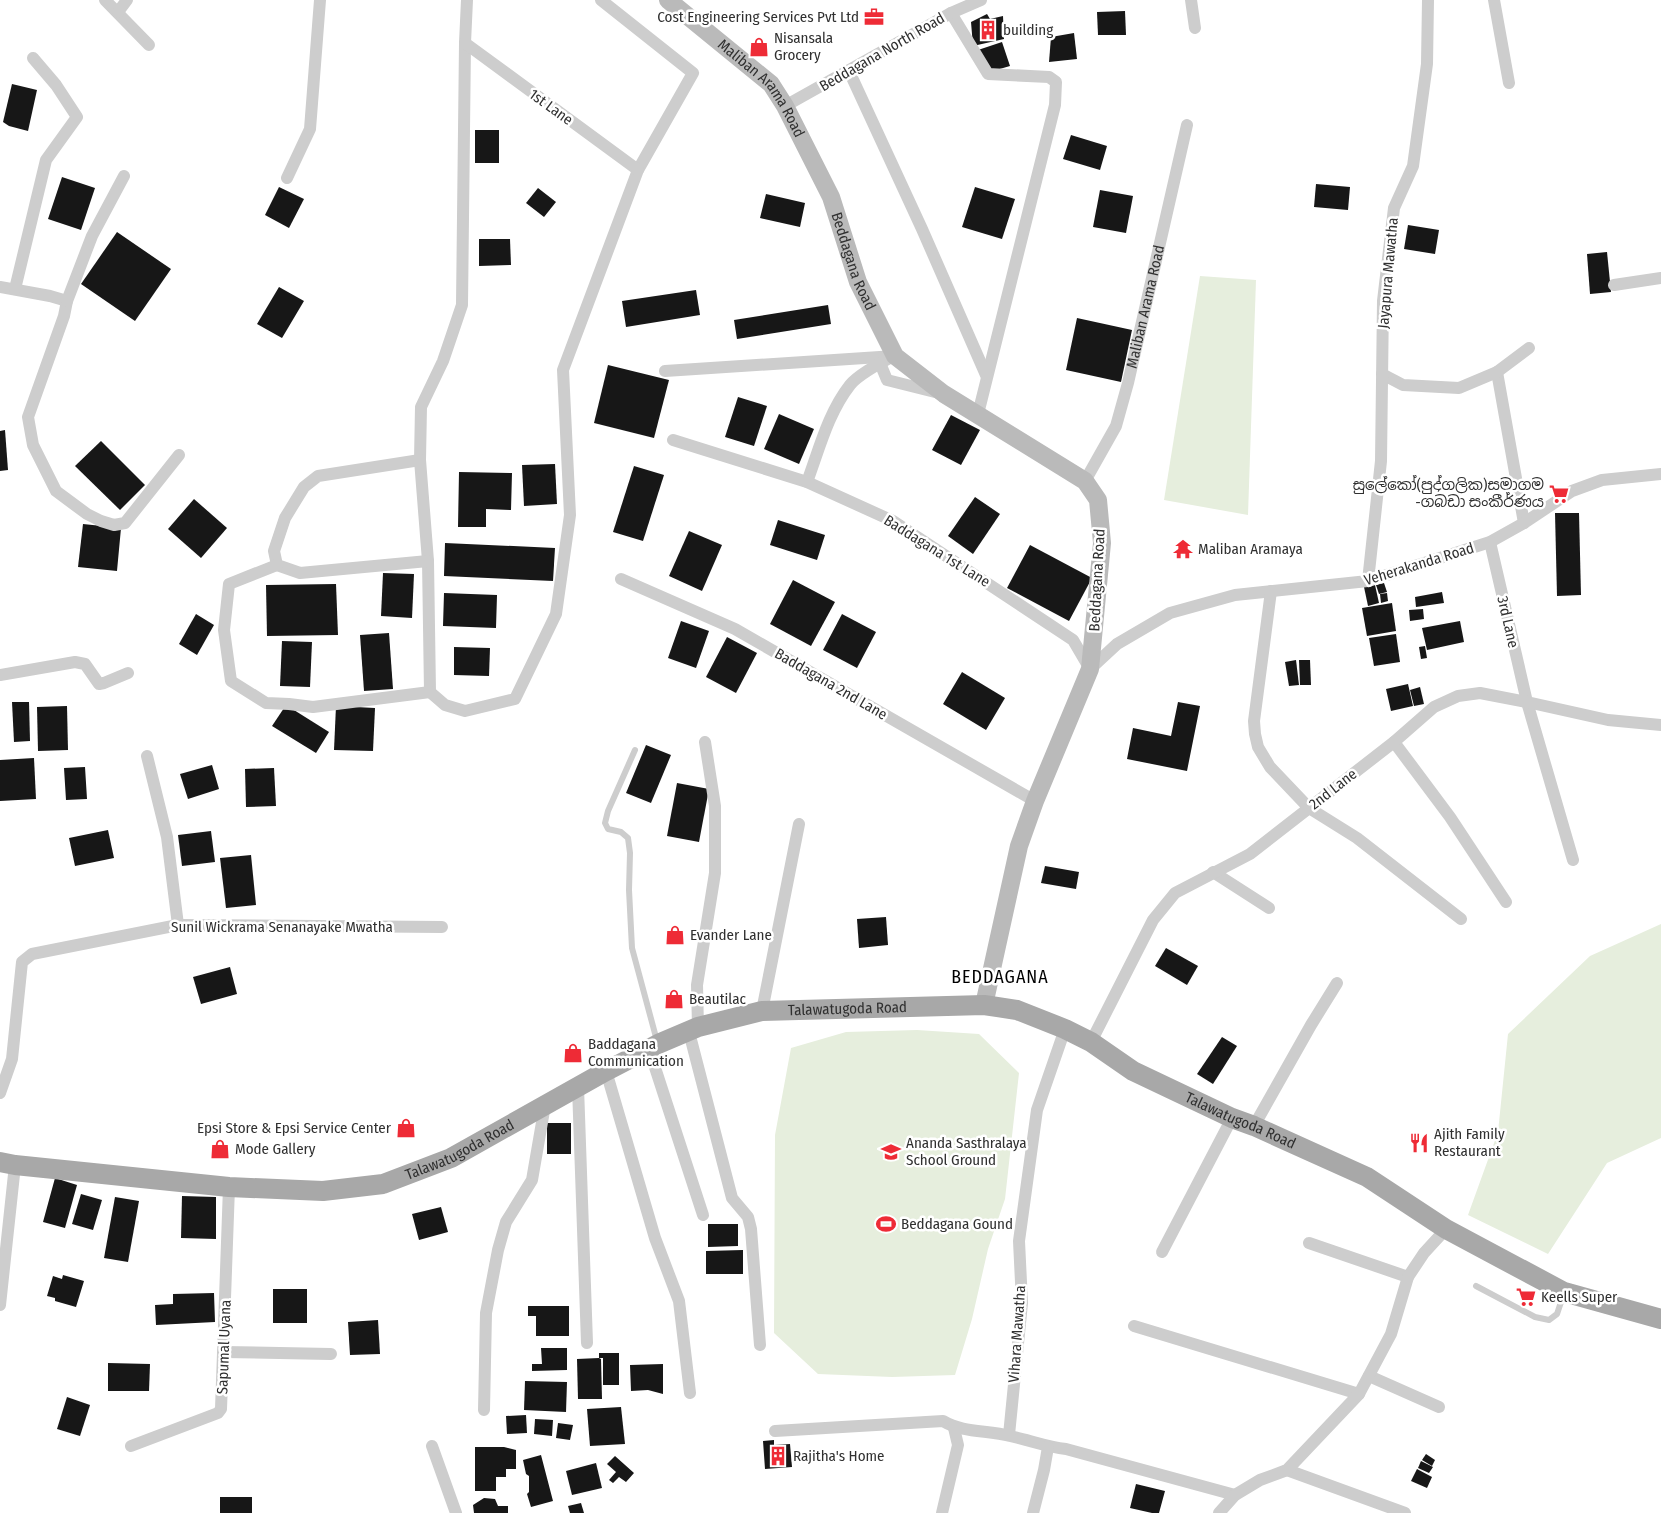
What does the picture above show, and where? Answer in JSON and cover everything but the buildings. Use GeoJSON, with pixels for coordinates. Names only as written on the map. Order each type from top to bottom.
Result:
{"type":"FeatureCollection","features":[{"type":"Feature","properties":{"kind":"main road","name":"Talawatugoda Road"},"geometry":{"type":"LineString","coordinates":[[8,1163],[228,1187],[323,1191],[383,1184],[451,1158],[606,1071],[693,1029],[762,1011],[984,1005],[1017,1010],[1065,1029],[1091,1042],[1134,1071],[1232,1118],[1367,1177],[1446,1229],[1564,1292],[1661,1319]]}},
{"type":"Feature","properties":{"kind":"street"},"geometry":{"type":"LineString","coordinates":[[105,0],[149,45]]}},
{"type":"Feature","properties":{"kind":"street"},"geometry":{"type":"LineString","coordinates":[[118,12],[127,0]]}},
{"type":"Feature","properties":{"kind":"street"},"geometry":{"type":"LineString","coordinates":[[287,178],[310,129],[320,0]]}},
{"type":"Feature","properties":{"kind":"street"},"geometry":{"type":"LineString","coordinates":[[467,0],[464,43],[462,305],[443,361],[421,407],[420,460],[428,561],[430,692],[445,705],[465,710],[515,699],[556,614],[570,515],[563,370],[638,170],[693,73],[601,0]]}},
{"type":"Feature","properties":{"kind":"street","name":"Maliban Arama Road"},"geometry":{"type":"LineString","coordinates":[[668,0],[772,84],[786,106],[831,197]]}},
{"type":"Feature","properties":{"kind":"street","name":"Beddagana North Road"},"geometry":{"type":"LineString","coordinates":[[786,106],[951,13],[981,0]]}},
{"type":"Feature","properties":{"kind":"street"},"geometry":{"type":"LineString","coordinates":[[1191,0],[1195,28]]}},
{"type":"Feature","properties":{"kind":"street","name":"Jayapura Mawatha"},"geometry":{"type":"LineString","coordinates":[[1368,581],[1381,461],[1383,301],[1394,208],[1413,166],[1427,64],[1428,0]]}},
{"type":"Feature","properties":{"kind":"street"},"geometry":{"type":"LineString","coordinates":[[1494,0],[1509,83]]}},
{"type":"Feature","properties":{"kind":"street"},"geometry":{"type":"LineString","coordinates":[[951,13],[988,74],[1049,77],[1056,82],[1054,105],[986,375],[978,414]]}},
{"type":"Feature","properties":{"kind":"street","name":"1st Lane"},"geometry":{"type":"LineString","coordinates":[[464,43],[638,170]]}},
{"type":"Feature","properties":{"kind":"street"},"geometry":{"type":"LineString","coordinates":[[15,289],[46,160],[77,117],[56,85],[33,58]]}},
{"type":"Feature","properties":{"kind":"street"},"geometry":{"type":"LineString","coordinates":[[849,71],[922,229],[986,375]]}},
{"type":"Feature","properties":{"kind":"street","name":"Maliban Arama Road"},"geometry":{"type":"LineString","coordinates":[[1085,481],[1116,426],[1128,383],[1187,125]]}},
{"type":"Feature","properties":{"kind":"street"},"geometry":{"type":"LineString","coordinates":[[124,176],[92,236],[67,301],[64,316],[28,417],[33,445],[56,491],[87,514],[100,521],[114,525],[125,524],[179,455]]}},
{"type":"Feature","properties":{"kind":"street","name":"Beddagana Road"},"geometry":{"type":"LineString","coordinates":[[831,197],[858,282],[888,359],[1085,481],[1098,500],[1102,543],[1090,670],[1035,801],[1019,846],[984,1005]]}},
{"type":"Feature","properties":{"kind":"street"},"geometry":{"type":"LineString","coordinates":[[1614,286],[1661,278]]}},
{"type":"Feature","properties":{"kind":"street"},"geometry":{"type":"LineString","coordinates":[[0,287],[67,301]]}},
{"type":"Feature","properties":{"kind":"street"},"geometry":{"type":"LineString","coordinates":[[1382,374],[1403,385],[1459,388],[1497,372],[1529,348]]}},
{"type":"Feature","properties":{"kind":"street"},"geometry":{"type":"LineString","coordinates":[[665,372],[888,359]]}},
{"type":"Feature","properties":{"kind":"street"},"geometry":{"type":"LineString","coordinates":[[888,359],[887,380],[944,394]]}},
{"type":"Feature","properties":{"kind":"street"},"geometry":{"type":"LineString","coordinates":[[807,482],[832,415],[851,384],[888,359]]}},
{"type":"Feature","properties":{"kind":"street"},"geometry":{"type":"LineString","coordinates":[[1497,372],[1524,523]]}},
{"type":"Feature","properties":{"kind":"street","name":"Baddagana 1st Lane"},"geometry":{"type":"LineString","coordinates":[[673,440],[807,482],[893,521],[1073,640],[1090,670]]}},
{"type":"Feature","properties":{"kind":"street"},"geometry":{"type":"LineString","coordinates":[[277,565],[274,551],[285,518],[304,487],[318,476],[420,460]]}},
{"type":"Feature","properties":{"kind":"street","name":"Veherakanda Road"},"geometry":{"type":"LineString","coordinates":[[1090,670],[1117,644],[1170,613],[1235,595],[1368,581],[1490,542],[1524,523],[1572,491],[1602,480],[1661,474]]}},
{"type":"Feature","properties":{"kind":"street","name":"3rd Lane"},"geometry":{"type":"LineString","coordinates":[[1490,542],[1527,702],[1573,860]]}},
{"type":"Feature","properties":{"kind":"street"},"geometry":{"type":"LineString","coordinates":[[428,561],[300,573],[277,565],[228,584],[224,630],[231,681],[266,703],[314,707],[430,692]]}},
{"type":"Feature","properties":{"kind":"street","name":"Baddagana 2nd Lane"},"geometry":{"type":"LineString","coordinates":[[621,579],[735,630],[1035,801]]}},
{"type":"Feature","properties":{"kind":"street"},"geometry":{"type":"LineString","coordinates":[[1270,591],[1254,721],[1258,748],[1270,768],[1309,808],[1357,838],[1461,919]]}},
{"type":"Feature","properties":{"kind":"street"},"geometry":{"type":"LineString","coordinates":[[0,675],[75,662],[85,664],[100,684],[128,673]]}},
{"type":"Feature","properties":{"kind":"street","name":"2nd Lane"},"geometry":{"type":"LineString","coordinates":[[1091,1042],[1153,920],[1175,893],[1250,854],[1394,742],[1434,707],[1458,696],[1480,693],[1608,720],[1661,725]]}},
{"type":"Feature","properties":{"kind":"street"},"geometry":{"type":"LineString","coordinates":[[705,742],[715,806],[715,873],[693,1029],[732,1198],[748,1217],[752,1229],[760,1345]]}},
{"type":"Feature","properties":{"kind":"street"},"geometry":{"type":"LineString","coordinates":[[1394,742],[1450,816],[1506,902]]}},
{"type":"Feature","properties":{"kind":"street"},"geometry":{"type":"LineString","coordinates":[[147,756],[167,837],[178,925]]}},
{"type":"Feature","properties":{"kind":"street"},"geometry":{"type":"LineString","coordinates":[[762,1011],[799,824]]}},
{"type":"Feature","properties":{"kind":"street"},"geometry":{"type":"LineString","coordinates":[[1213,872],[1269,908]]}},
{"type":"Feature","properties":{"kind":"street","name":"Sunil Wickrama Senanayake Mwatha"},"geometry":{"type":"LineString","coordinates":[[0,1093],[12,1059],[22,962],[32,954],[178,925],[442,927]]}},
{"type":"Feature","properties":{"kind":"street"},"geometry":{"type":"LineString","coordinates":[[1254,1126],[1337,983]]}},
{"type":"Feature","properties":{"kind":"street","name":"Vihara Mawatha"},"geometry":{"type":"LineString","coordinates":[[1009,1436],[1022,1303],[1019,1241],[1037,1110],[1065,1029]]}},
{"type":"Feature","properties":{"kind":"street"},"geometry":{"type":"LineString","coordinates":[[653,1047],[703,1215]]}},
{"type":"Feature","properties":{"kind":"street"},"geometry":{"type":"LineString","coordinates":[[606,1071],[655,1238],[679,1301],[690,1393]]}},
{"type":"Feature","properties":{"kind":"street"},"geometry":{"type":"LineString","coordinates":[[578,1087],[587,1344]]}},
{"type":"Feature","properties":{"kind":"street"},"geometry":{"type":"LineString","coordinates":[[484,1410],[486,1313],[498,1250],[506,1222],[532,1180],[545,1105]]}},
{"type":"Feature","properties":{"kind":"street"},"geometry":{"type":"LineString","coordinates":[[1162,1252],[1232,1118]]}},
{"type":"Feature","properties":{"kind":"street"},"geometry":{"type":"LineString","coordinates":[[0,1305],[8,1163]]}},
{"type":"Feature","properties":{"kind":"street","name":"Sapumal Uyana"},"geometry":{"type":"LineString","coordinates":[[131,1446],[218,1413],[221,1409],[228,1187]]}},
{"type":"Feature","properties":{"kind":"street"},"geometry":{"type":"LineString","coordinates":[[1218,1513],[1235,1495],[1260,1480],[1287,1470],[1359,1394],[1391,1334],[1408,1277],[1424,1253],[1446,1229]]}},
{"type":"Feature","properties":{"kind":"street"},"geometry":{"type":"LineString","coordinates":[[1309,1243],[1408,1277]]}},
{"type":"Feature","properties":{"kind":"street"},"geometry":{"type":"LineString","coordinates":[[1134,1326],[1359,1394]]}},
{"type":"Feature","properties":{"kind":"street"},"geometry":{"type":"LineString","coordinates":[[223,1352],[331,1354]]}},
{"type":"Feature","properties":{"kind":"street"},"geometry":{"type":"LineString","coordinates":[[1369,1376],[1439,1407]]}},
{"type":"Feature","properties":{"kind":"street"},"geometry":{"type":"LineString","coordinates":[[775,1431],[943,1421],[954,1428],[1009,1436],[1048,1447],[1066,1449],[1235,1495]]}},
{"type":"Feature","properties":{"kind":"street"},"geometry":{"type":"LineString","coordinates":[[942,1513],[958,1445],[954,1428]]}},
{"type":"Feature","properties":{"kind":"street"},"geometry":{"type":"LineString","coordinates":[[432,1446],[456,1513]]}},
{"type":"Feature","properties":{"kind":"street"},"geometry":{"type":"LineString","coordinates":[[1033,1513],[1048,1447]]}},
{"type":"Feature","properties":{"kind":"street"},"geometry":{"type":"LineString","coordinates":[[1287,1470],[1405,1513]]}},
{"type":"Feature","properties":{"kind":"lane"},"geometry":{"type":"LineString","coordinates":[[635,750],[605,822],[608,828],[621,832],[628,838],[632,948],[653,1047]]}},
{"type":"Feature","properties":{"kind":"lane"},"geometry":{"type":"LineString","coordinates":[[1476,1286],[1535,1317],[1549,1320],[1558,1314],[1564,1292]]}},
{"type":"Feature","properties":{"kind":"green space"},"geometry":{"type":"Polygon","coordinates":[[[1200,276],[1256,280],[1248,515],[1164,500],[1200,276]]]}},
{"type":"Feature","properties":{"kind":"green space"},"geometry":{"type":"Polygon","coordinates":[[[1661,924],[1661,1138],[1607,1163],[1548,1254],[1468,1215],[1498,1132],[1508,1034],[1590,956],[1661,924]]]}},
{"type":"Feature","properties":{"kind":"green space","name":"Beddagana Gound"},"geometry":{"type":"Polygon","coordinates":[[[917,1030],[979,1034],[1019,1073],[1005,1199],[988,1249],[972,1319],[955,1375],[892,1377],[818,1374],[774,1333],[775,1135],[791,1048],[846,1032],[917,1030]]]}},
{"type":"Feature","properties":{"kind":"place","name":"Cost Engineering Services Pvt Ltd"},"geometry":{"type":"Point","coordinates":[874,17]}},
{"type":"Feature","properties":{"kind":"place","name":"building"},"geometry":{"type":"Point","coordinates":[988,30]}},
{"type":"Feature","properties":{"kind":"place","name":"Nisansala Grocery"},"geometry":{"type":"Point","coordinates":[759,47]}},
{"type":"Feature","properties":{"kind":"place","name":"සුලේකෝ(පුද්ගලික)සමාගම -ගබඩා සංකීර්ණය"},"geometry":{"type":"Point","coordinates":[1559,494]}},
{"type":"Feature","properties":{"kind":"place","name":"Maliban Aramaya"},"geometry":{"type":"Point","coordinates":[1183,549]}},
{"type":"Feature","properties":{"kind":"place","name":"Evander Lane"},"geometry":{"type":"Point","coordinates":[675,935]}},
{"type":"Feature","properties":{"kind":"place","name":"Beautilac"},"geometry":{"type":"Point","coordinates":[674,999]}},
{"type":"Feature","properties":{"kind":"place","name":"Baddagana Communication"},"geometry":{"type":"Point","coordinates":[573,1053]}},
{"type":"Feature","properties":{"kind":"place","name":"Epsi Store & Epsi Service Center"},"geometry":{"type":"Point","coordinates":[406,1128]}},
{"type":"Feature","properties":{"kind":"place","name":"Ajith Family Restaurant"},"geometry":{"type":"Point","coordinates":[1419,1143]}},
{"type":"Feature","properties":{"kind":"place","name":"Mode Gallery"},"geometry":{"type":"Point","coordinates":[220,1149]}},
{"type":"Feature","properties":{"kind":"place","name":"Ananda Sasthralaya School Ground"},"geometry":{"type":"Point","coordinates":[891,1152]}},
{"type":"Feature","properties":{"kind":"place","name":"Beddagana Gound"},"geometry":{"type":"Point","coordinates":[886,1224]}},
{"type":"Feature","properties":{"kind":"place","name":"Keells Super"},"geometry":{"type":"Point","coordinates":[1526,1297]}},
{"type":"Feature","properties":{"kind":"place","name":"Rajitha's Home"},"geometry":{"type":"Point","coordinates":[778,1456]}},
{"type":"Feature","properties":{"kind":"district","name":"BEDDAGANA"},"geometry":{"type":"Point","coordinates":[1000,977]}}]}
